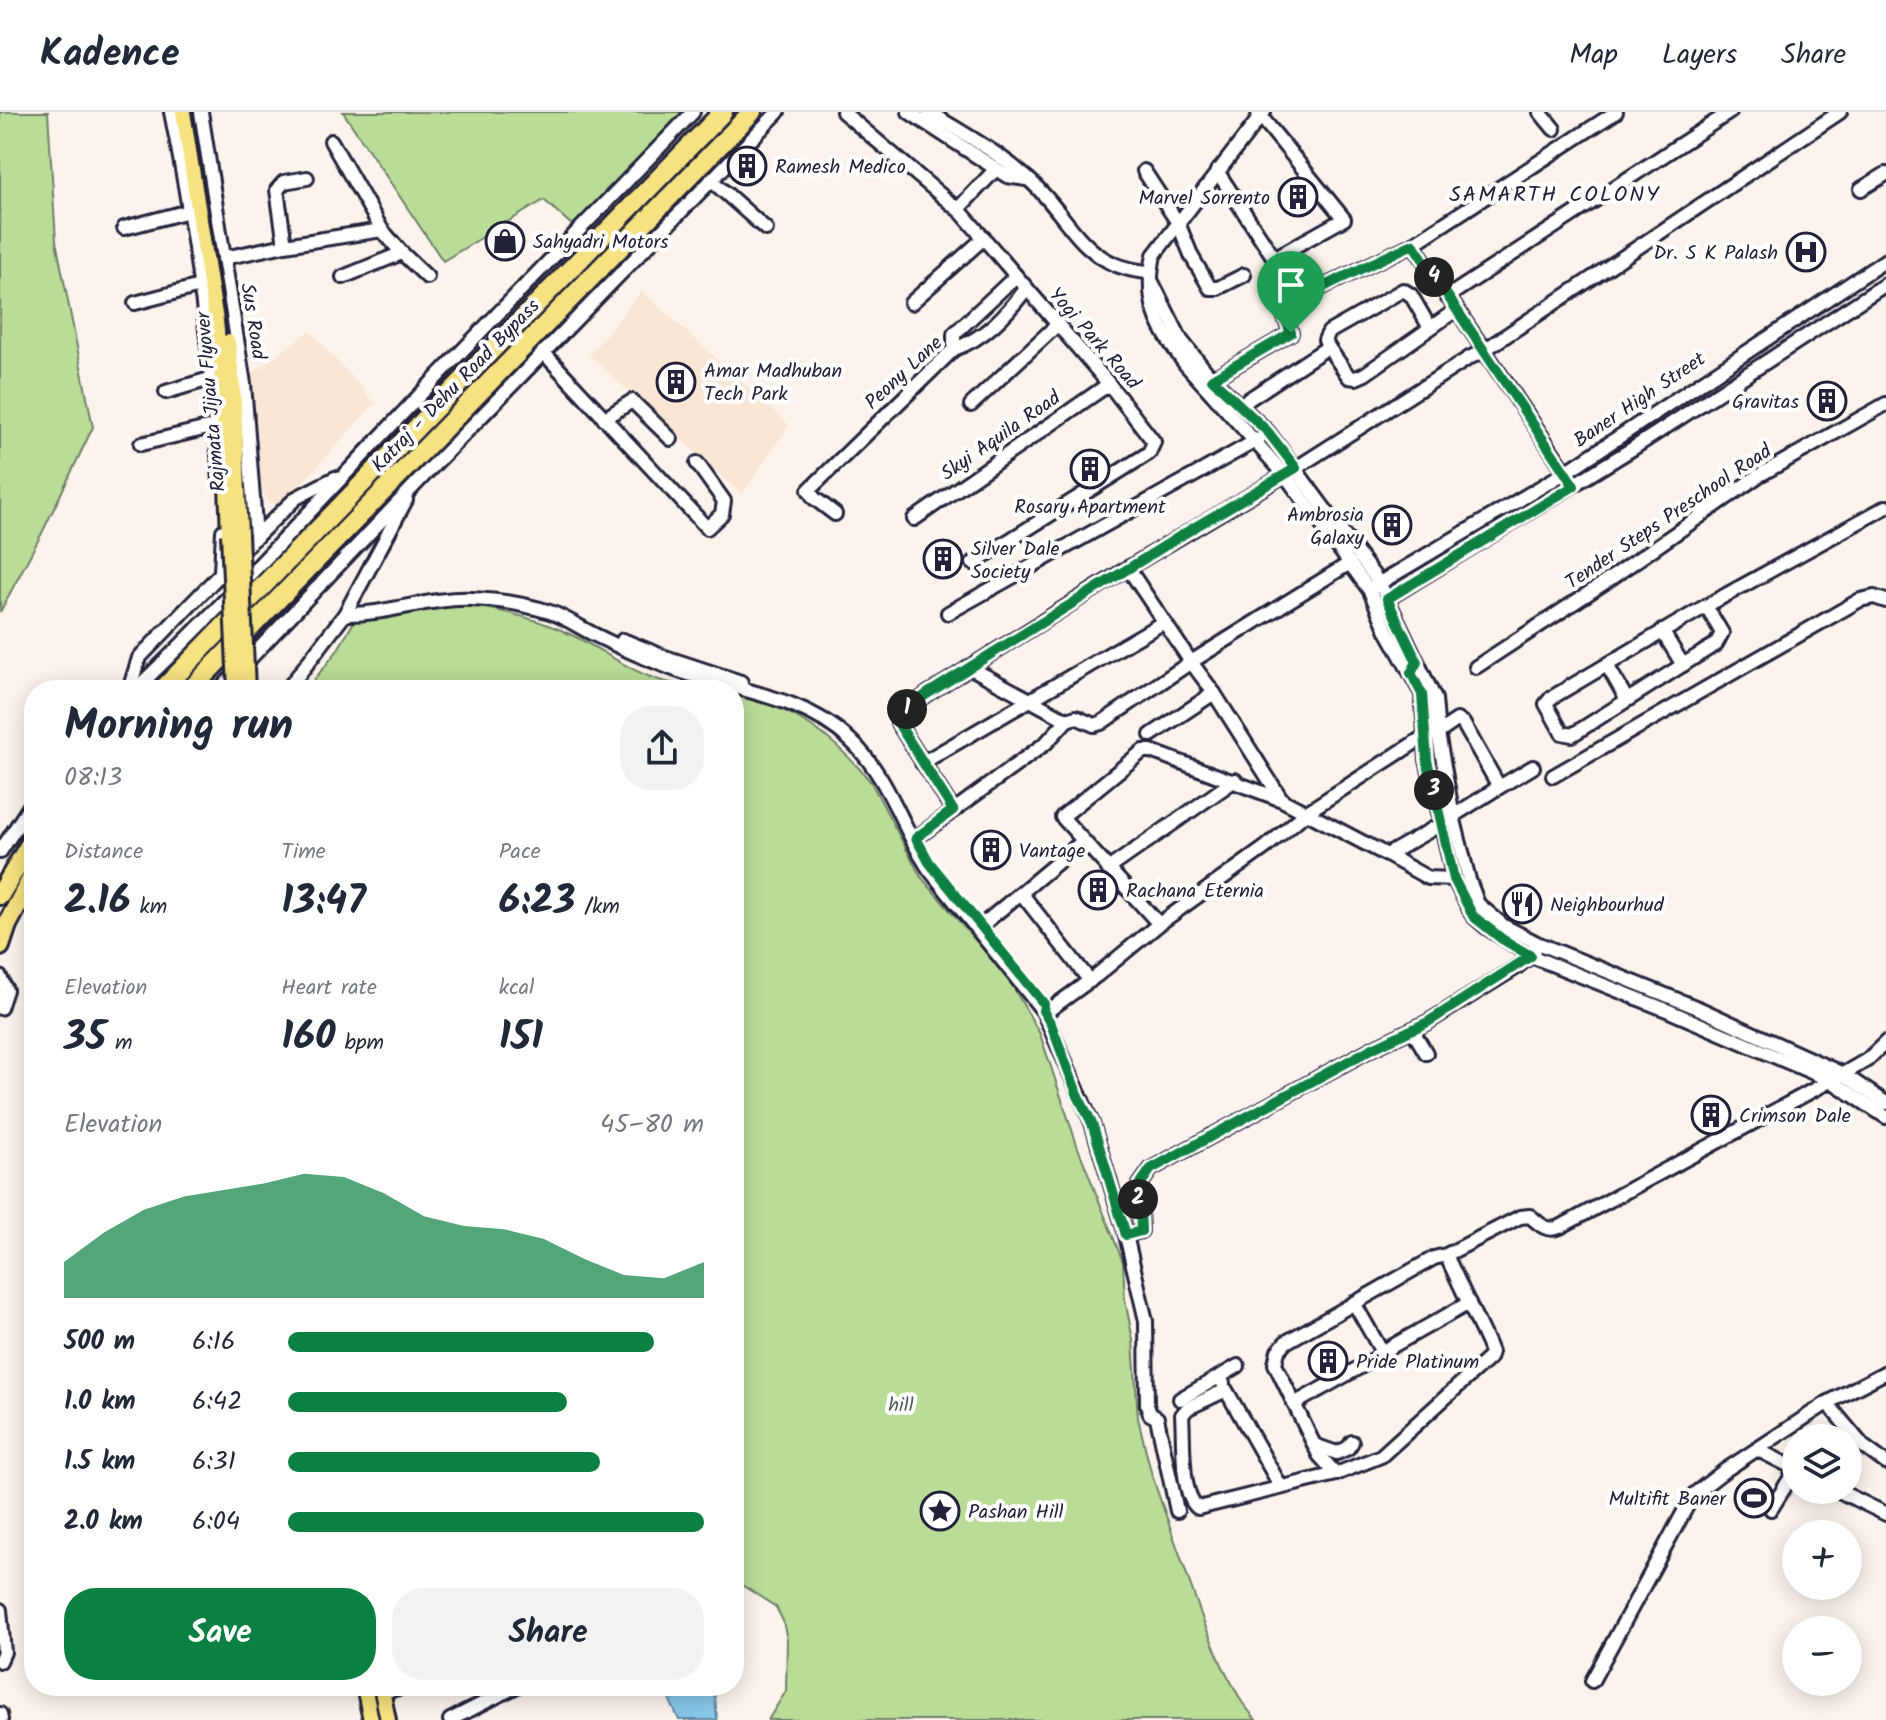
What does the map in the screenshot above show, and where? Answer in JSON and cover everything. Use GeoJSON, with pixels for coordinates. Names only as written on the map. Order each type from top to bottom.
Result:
{"type":"FeatureCollection","features":[{"type":"Feature","properties":{"kind":"highway","name":"Katraj - Dehu Road Bypass"},"geometry":{"type":"LineString","coordinates":[[171,680],[356,471],[723,112]]}},
{"type":"Feature","properties":{"kind":"highway","name":"Katraj - Dehu Road Bypass"},"geometry":{"type":"LineString","coordinates":[[200,680],[425,460],[752,112]]}},
{"type":"Feature","properties":{"kind":"highway"},"geometry":{"type":"LineString","coordinates":[[0,895],[24,854]]}},
{"type":"Feature","properties":{"kind":"highway"},"geometry":{"type":"LineString","coordinates":[[0,946],[7,925],[24,894]]}},
{"type":"Feature","properties":{"kind":"main road","name":"Rajmata Jijau Flyover"},"geometry":{"type":"LineString","coordinates":[[183,112],[216,321],[223,393],[236,680]]}},
{"type":"Feature","properties":{"kind":"main road","name":"Rajmata Jijau Flyover"},"geometry":{"type":"LineString","coordinates":[[192,112],[233,385],[231,531],[246,680]]}},
{"type":"Feature","properties":{"kind":"main road"},"geometry":{"type":"LineString","coordinates":[[366,1696],[371,1720]]}},
{"type":"Feature","properties":{"kind":"main road"},"geometry":{"type":"LineString","coordinates":[[383,1696],[388,1720]]}},
{"type":"Feature","properties":{"kind":"street"},"geometry":{"type":"LineString","coordinates":[[171,112],[200,286],[231,531],[221,572]]}},
{"type":"Feature","properties":{"kind":"street","name":"Sus Road"},"geometry":{"type":"LineString","coordinates":[[201,112],[244,384],[256,537]]}},
{"type":"Feature","properties":{"kind":"street"},"geometry":{"type":"LineString","coordinates":[[145,680],[220,609],[258,564],[356,471],[693,112]]}},
{"type":"Feature","properties":{"kind":"street"},"geometry":{"type":"LineString","coordinates":[[295,680],[345,614],[395,524],[425,460],[543,352],[778,112]]}},
{"type":"Feature","properties":{"kind":"street","name":"Yogi Park Road"},"geometry":{"type":"LineString","coordinates":[[843,112],[958,209],[1109,384],[1154,442],[1153,450],[1034,528],[1020,532],[973,563]]}},
{"type":"Feature","properties":{"kind":"street"},"geometry":{"type":"LineString","coordinates":[[909,112],[1007,176],[1030,180]]}},
{"type":"Feature","properties":{"kind":"street"},"geometry":{"type":"LineString","coordinates":[[929,112],[1030,180],[1066,225],[1096,253],[1133,271],[1151,275]]}},
{"type":"Feature","properties":{"kind":"street"},"geometry":{"type":"LineString","coordinates":[[1540,112],[1554,129]]}},
{"type":"Feature","properties":{"kind":"street"},"geometry":{"type":"LineString","coordinates":[[1212,379],[1291,333],[1281,307],[1413,244],[1616,112]]}},
{"type":"Feature","properties":{"kind":"street"},"geometry":{"type":"LineString","coordinates":[[1447,297],[1730,112]]}},
{"type":"Feature","properties":{"kind":"street"},"geometry":{"type":"LineString","coordinates":[[953,810],[898,723],[901,713],[1128,568],[1483,351],[1840,112]]}},
{"type":"Feature","properties":{"kind":"street"},"geometry":{"type":"LineString","coordinates":[[1217,171],[1274,258],[1344,219],[1260,113],[1154,255],[1150,303],[1171,346],[1255,441],[1290,471],[1374,586],[1414,668],[1435,699],[1432,735],[1448,820],[1454,879],[1473,916],[1531,956],[1830,1080],[1886,1117]]}},
{"type":"Feature","properties":{"kind":"street"},"geometry":{"type":"LineString","coordinates":[[331,141],[382,230],[427,277]]}},
{"type":"Feature","properties":{"kind":"street"},"geometry":{"type":"LineString","coordinates":[[958,209],[996,169]]}},
{"type":"Feature","properties":{"kind":"street"},"geometry":{"type":"LineString","coordinates":[[1144,171],[1178,223],[1192,257],[1210,288],[1218,288],[1244,275]]}},
{"type":"Feature","properties":{"kind":"street"},"geometry":{"type":"LineString","coordinates":[[1861,189],[1886,174]]}},
{"type":"Feature","properties":{"kind":"street"},"geometry":{"type":"LineString","coordinates":[[285,245],[277,190],[284,182],[307,178]]}},
{"type":"Feature","properties":{"kind":"street"},"geometry":{"type":"LineString","coordinates":[[711,180],[766,229]]}},
{"type":"Feature","properties":{"kind":"street"},"geometry":{"type":"LineString","coordinates":[[124,228],[189,211]]}},
{"type":"Feature","properties":{"kind":"street"},"geometry":{"type":"LineString","coordinates":[[224,258],[382,230]]}},
{"type":"Feature","properties":{"kind":"street"},"geometry":{"type":"LineString","coordinates":[[911,303],[984,238]]}},
{"type":"Feature","properties":{"kind":"street"},"geometry":{"type":"LineString","coordinates":[[1413,244],[1574,486]]}},
{"type":"Feature","properties":{"kind":"street"},"geometry":{"type":"LineString","coordinates":[[343,277],[402,253]]}},
{"type":"Feature","properties":{"kind":"street","name":"Baner High Street"},"geometry":{"type":"LineString","coordinates":[[1374,586],[1566,472],[1886,260]]}},
{"type":"Feature","properties":{"kind":"street"},"geometry":{"type":"LineString","coordinates":[[1151,275],[1181,340],[1212,379],[1269,433],[1350,563],[1374,586]]}},
{"type":"Feature","properties":{"kind":"street"},"geometry":{"type":"LineString","coordinates":[[954,349],[954,334],[1016,276]]}},
{"type":"Feature","properties":{"kind":"street","name":"Baner High Street"},"geometry":{"type":"LineString","coordinates":[[1382,603],[1574,486],[1886,284]]}},
{"type":"Feature","properties":{"kind":"street"},"geometry":{"type":"LineString","coordinates":[[135,303],[200,286]]}},
{"type":"Feature","properties":{"kind":"street","name":"Peony Lane"},"geometry":{"type":"LineString","coordinates":[[835,514],[814,498],[809,490],[954,349],[968,344],[993,326],[1026,289]]}},
{"type":"Feature","properties":{"kind":"street"},"geometry":{"type":"LineString","coordinates":[[1430,328],[1411,295],[1403,290],[1329,332],[1325,340],[1349,377],[1356,378],[1430,328],[1456,310]]}},
{"type":"Feature","properties":{"kind":"street"},"geometry":{"type":"LineString","coordinates":[[1813,309],[1823,325]]}},
{"type":"Feature","properties":{"kind":"street"},"geometry":{"type":"LineString","coordinates":[[971,405],[1058,324]]}},
{"type":"Feature","properties":{"kind":"street"},"geometry":{"type":"LineString","coordinates":[[1240,405],[1328,347]]}},
{"type":"Feature","properties":{"kind":"street"},"geometry":{"type":"LineString","coordinates":[[543,352],[707,528],[722,514],[724,501],[697,463]]}},
{"type":"Feature","properties":{"kind":"street"},"geometry":{"type":"LineString","coordinates":[[166,392],[213,378]]}},
{"type":"Feature","properties":{"kind":"street","name":"Skyi Aquila Road"},"geometry":{"type":"LineString","coordinates":[[914,519],[1109,384]]}},
{"type":"Feature","properties":{"kind":"street"},"geometry":{"type":"LineString","coordinates":[[604,419],[632,401],[671,439]]}},
{"type":"Feature","properties":{"kind":"street","name":"Tender Steps Preschool Road"},"geometry":{"type":"LineString","coordinates":[[1476,667],[1758,476],[1886,404]]}},
{"type":"Feature","properties":{"kind":"street"},"geometry":{"type":"LineString","coordinates":[[141,444],[216,426]]}},
{"type":"Feature","properties":{"kind":"street"},"geometry":{"type":"LineString","coordinates":[[948,613],[1269,433]]}},
{"type":"Feature","properties":{"kind":"street"},"geometry":{"type":"LineString","coordinates":[[132,680],[139,658],[296,498],[356,471]]}},
{"type":"Feature","properties":{"kind":"street"},"geometry":{"type":"LineString","coordinates":[[230,680],[410,491]]}},
{"type":"Feature","properties":{"kind":"street"},"geometry":{"type":"LineString","coordinates":[[1706,606],[1722,633],[1721,639],[1572,735],[1562,733],[1547,709],[1546,704],[1551,698],[1662,631],[1706,606],[1886,507]]}},
{"type":"Feature","properties":{"kind":"street"},"geometry":{"type":"LineString","coordinates":[[916,838],[1046,743],[1067,720],[1076,717],[1094,725],[1101,723],[1191,662],[1350,563]]}},
{"type":"Feature","properties":{"kind":"street"},"geometry":{"type":"LineString","coordinates":[[1128,568],[1214,693],[1282,800]]}},
{"type":"Feature","properties":{"kind":"street"},"geometry":{"type":"LineString","coordinates":[[1553,776],[1860,600],[1874,597],[1886,601]]}},
{"type":"Feature","properties":{"kind":"street"},"geometry":{"type":"LineString","coordinates":[[345,614],[359,615],[441,599],[507,602],[551,613],[637,655],[709,680]]}},
{"type":"Feature","properties":{"kind":"street"},"geometry":{"type":"LineString","coordinates":[[922,763],[1164,622]]}},
{"type":"Feature","properties":{"kind":"street"},"geometry":{"type":"LineString","coordinates":[[1662,631],[1683,665]]}},
{"type":"Feature","properties":{"kind":"street"},"geometry":{"type":"LineString","coordinates":[[593,634],[608,634],[665,657],[738,680]]}},
{"type":"Feature","properties":{"kind":"street"},"geometry":{"type":"LineString","coordinates":[[1607,665],[1627,700]]}},
{"type":"Feature","properties":{"kind":"street"},"geometry":{"type":"LineString","coordinates":[[969,667],[1067,720]]}},
{"type":"Feature","properties":{"kind":"street"},"geometry":{"type":"LineString","coordinates":[[744,682],[804,701],[846,728],[878,764],[929,862],[1044,1004],[1044,1012]]}},
{"type":"Feature","properties":{"kind":"street"},"geometry":{"type":"LineString","coordinates":[[744,690],[790,702],[838,729],[871,761],[929,869],[1044,1012],[1092,1123],[1126,1235],[1146,1321],[1147,1405],[1150,1414],[1157,1418],[1177,1511]]}},
{"type":"Feature","properties":{"kind":"street"},"geometry":{"type":"LineString","coordinates":[[1151,735],[1214,693]]}},
{"type":"Feature","properties":{"kind":"street"},"geometry":{"type":"LineString","coordinates":[[1044,1012],[1090,981],[1159,924],[1266,847],[1307,812],[1457,720],[1463,723],[1497,783],[1496,789]]}},
{"type":"Feature","properties":{"kind":"street"},"geometry":{"type":"LineString","coordinates":[[1159,924],[1062,817],[1143,751],[1151,751],[1235,780],[1282,800],[1428,878],[1454,879]]}},
{"type":"Feature","properties":{"kind":"street"},"geometry":{"type":"LineString","coordinates":[[1387,855],[1392,855],[1533,767]]}},
{"type":"Feature","properties":{"kind":"street"},"geometry":{"type":"LineString","coordinates":[[1108,869],[1235,780]]}},
{"type":"Feature","properties":{"kind":"street"},"geometry":{"type":"LineString","coordinates":[[0,852],[24,815]]}},
{"type":"Feature","properties":{"kind":"street"},"geometry":{"type":"LineString","coordinates":[[1448,820],[1478,904],[1504,926],[1537,943],[1698,1008],[1843,1074],[1886,1103]]}},
{"type":"Feature","properties":{"kind":"street"},"geometry":{"type":"LineString","coordinates":[[981,926],[1083,841]]}},
{"type":"Feature","properties":{"kind":"street"},"geometry":{"type":"LineString","coordinates":[[1021,893],[1090,981]]}},
{"type":"Feature","properties":{"kind":"street"},"geometry":{"type":"LineString","coordinates":[[1126,1235],[1141,1231],[1139,1186],[1151,1169],[1373,1048],[1413,1031],[1531,956],[1537,943]]}},
{"type":"Feature","properties":{"kind":"street"},"geometry":{"type":"LineString","coordinates":[[0,977],[6,990],[0,1008]]}},
{"type":"Feature","properties":{"kind":"street"},"geometry":{"type":"LineString","coordinates":[[1413,1031],[1426,1053]]}},
{"type":"Feature","properties":{"kind":"street"},"geometry":{"type":"LineString","coordinates":[[1336,1474],[1314,1445],[1275,1364],[1278,1351],[1286,1342],[1434,1258],[1446,1255],[1520,1217],[1530,1216],[1544,1228],[1552,1230],[1560,1227],[1843,1074],[1867,1060],[1886,1042]]}},
{"type":"Feature","properties":{"kind":"street"},"geometry":{"type":"LineString","coordinates":[[1226,1390],[1188,1408],[1182,1415],[1186,1483],[1191,1503],[1198,1508],[1336,1474],[1381,1456],[1489,1358],[1491,1352],[1446,1255]]}},
{"type":"Feature","properties":{"kind":"street"},"geometry":{"type":"LineString","coordinates":[[1354,1303],[1382,1352],[1469,1303]]}},
{"type":"Feature","properties":{"kind":"street"},"geometry":{"type":"LineString","coordinates":[[1294,1404],[1378,1357]]}},
{"type":"Feature","properties":{"kind":"street"},"geometry":{"type":"LineString","coordinates":[[1180,1399],[1238,1366]]}},
{"type":"Feature","properties":{"kind":"street"},"geometry":{"type":"LineString","coordinates":[[1592,1681],[1693,1495],[1827,1403],[1886,1372]]}},
{"type":"Feature","properties":{"kind":"street"},"geometry":{"type":"LineString","coordinates":[[1219,1377],[1281,1487]]}},
{"type":"Feature","properties":{"kind":"street"},"geometry":{"type":"LineString","coordinates":[[1827,1403],[1863,1446],[1886,1463]]}},
{"type":"Feature","properties":{"kind":"street"},"geometry":{"type":"LineString","coordinates":[[1314,1445],[1337,1453],[1348,1448],[1352,1442]]}},
{"type":"Feature","properties":{"kind":"street"},"geometry":{"type":"LineString","coordinates":[[1758,1450],[1782,1462]]}},
{"type":"Feature","properties":{"kind":"street"},"geometry":{"type":"LineString","coordinates":[[1771,1509],[1782,1491]]}},
{"type":"Feature","properties":{"kind":"street"},"geometry":{"type":"LineString","coordinates":[[1862,1502],[1886,1514]]}},
{"type":"Feature","properties":{"kind":"street"},"geometry":{"type":"LineString","coordinates":[[0,1610],[1,1657]]}},
{"type":"Feature","properties":{"kind":"street"},"geometry":{"type":"LineString","coordinates":[[450,1720],[497,1696]]}},
{"type":"Feature","properties":{"kind":"street"},"geometry":{"type":"LineString","coordinates":[[0,1714],[1,1720]]}},
{"type":"Feature","properties":{"kind":"shaded area","name":"Amar Madhuban Tech Park"},"geometry":{"type":"Polygon","coordinates":[[[642,291],[789,425],[742,495],[589,355],[642,291]]]}},
{"type":"Feature","properties":{"kind":"shaded area"},"geometry":{"type":"Polygon","coordinates":[[[310,331],[375,403],[280,507],[269,502],[262,490],[246,378],[310,331]]]}},
{"type":"Feature","properties":{"kind":"green space"},"geometry":{"type":"Polygon","coordinates":[[[0,112],[48,112],[56,241],[93,427],[0,612],[0,112]]]}},
{"type":"Feature","properties":{"kind":"green space"},"geometry":{"type":"Polygon","coordinates":[[[343,112],[685,112],[573,226],[544,200],[443,261],[343,112]]]}},
{"type":"Feature","properties":{"kind":"green space"},"geometry":{"type":"Polygon","coordinates":[[[453,604],[501,611],[563,631],[632,669],[661,680],[314,680],[337,651],[355,620],[453,604]]]}},
{"type":"Feature","properties":{"kind":"green space","name":"hill"},"geometry":{"type":"Polygon","coordinates":[[[744,697],[776,707],[810,725],[841,750],[871,782],[921,877],[1008,978],[1040,1034],[1077,1145],[1123,1262],[1125,1300],[1133,1340],[1138,1418],[1152,1476],[1204,1623],[1222,1665],[1242,1702],[1256,1720],[768,1720],[786,1691],[787,1640],[776,1607],[744,1586],[744,697]]]}},
{"type":"Feature","properties":{"kind":"water"},"geometry":{"type":"Polygon","coordinates":[[[668,1696],[715,1696],[717,1720],[679,1720],[668,1696]]]}},
{"type":"Feature","properties":{"kind":"place","name":"Ramesh Medico"},"geometry":{"type":"Point","coordinates":[747,166]}},
{"type":"Feature","properties":{"kind":"place","name":"Marvel Sorrento"},"geometry":{"type":"Point","coordinates":[1298,197]}},
{"type":"Feature","properties":{"kind":"place","name":"Sahyadri Motors"},"geometry":{"type":"Point","coordinates":[505,241]}},
{"type":"Feature","properties":{"kind":"place","name":"Dr. S K Palash"},"geometry":{"type":"Point","coordinates":[1806,252]}},
{"type":"Feature","properties":{"kind":"place","name":"Amar Madhuban Tech Park"},"geometry":{"type":"Point","coordinates":[676,382]}},
{"type":"Feature","properties":{"kind":"place","name":"Gravitas"},"geometry":{"type":"Point","coordinates":[1827,401]}},
{"type":"Feature","properties":{"kind":"place","name":"Rosary Apartment"},"geometry":{"type":"Point","coordinates":[1090,469]}},
{"type":"Feature","properties":{"kind":"place","name":"Ambrosia Galaxy"},"geometry":{"type":"Point","coordinates":[1392,525]}},
{"type":"Feature","properties":{"kind":"place","name":"Silver Dale Society"},"geometry":{"type":"Point","coordinates":[943,559]}},
{"type":"Feature","properties":{"kind":"place","name":"Vantage"},"geometry":{"type":"Point","coordinates":[991,850]}},
{"type":"Feature","properties":{"kind":"place","name":"Rachana Eternia"},"geometry":{"type":"Point","coordinates":[1098,890]}},
{"type":"Feature","properties":{"kind":"place","name":"Neighbourhud"},"geometry":{"type":"Point","coordinates":[1522,904]}},
{"type":"Feature","properties":{"kind":"place","name":"Crimson Dale"},"geometry":{"type":"Point","coordinates":[1711,1115]}},
{"type":"Feature","properties":{"kind":"place","name":"Pride Platinum"},"geometry":{"type":"Point","coordinates":[1328,1361]}},
{"type":"Feature","properties":{"kind":"place","name":"Multifit Baner"},"geometry":{"type":"Point","coordinates":[1754,1498]}},
{"type":"Feature","properties":{"kind":"place","name":"Pashan Hill"},"geometry":{"type":"Point","coordinates":[940,1511]}},
{"type":"Feature","properties":{"kind":"district","name":"SAMARTH COLONY"},"geometry":{"type":"Point","coordinates":[1555,193]}},
{"type":"Feature","properties":{"kind":"route"},"geometry":{"type":"LineString","coordinates":[[1413,244],[1574,486],[1387,599],[1417,662],[1411,673],[1422,694],[1427,760],[1454,879],[1473,916],[1515,948],[1531,956],[1428,1022],[1373,1048],[1151,1169],[1139,1186],[1137,1201],[1141,1231],[1126,1235],[1092,1123],[1043,1011],[1044,1004],[920,848],[916,838],[953,810],[898,723],[901,713],[969,667],[1296,468],[1268,432],[1212,379],[1291,333],[1281,307],[1413,244]]}}]}
